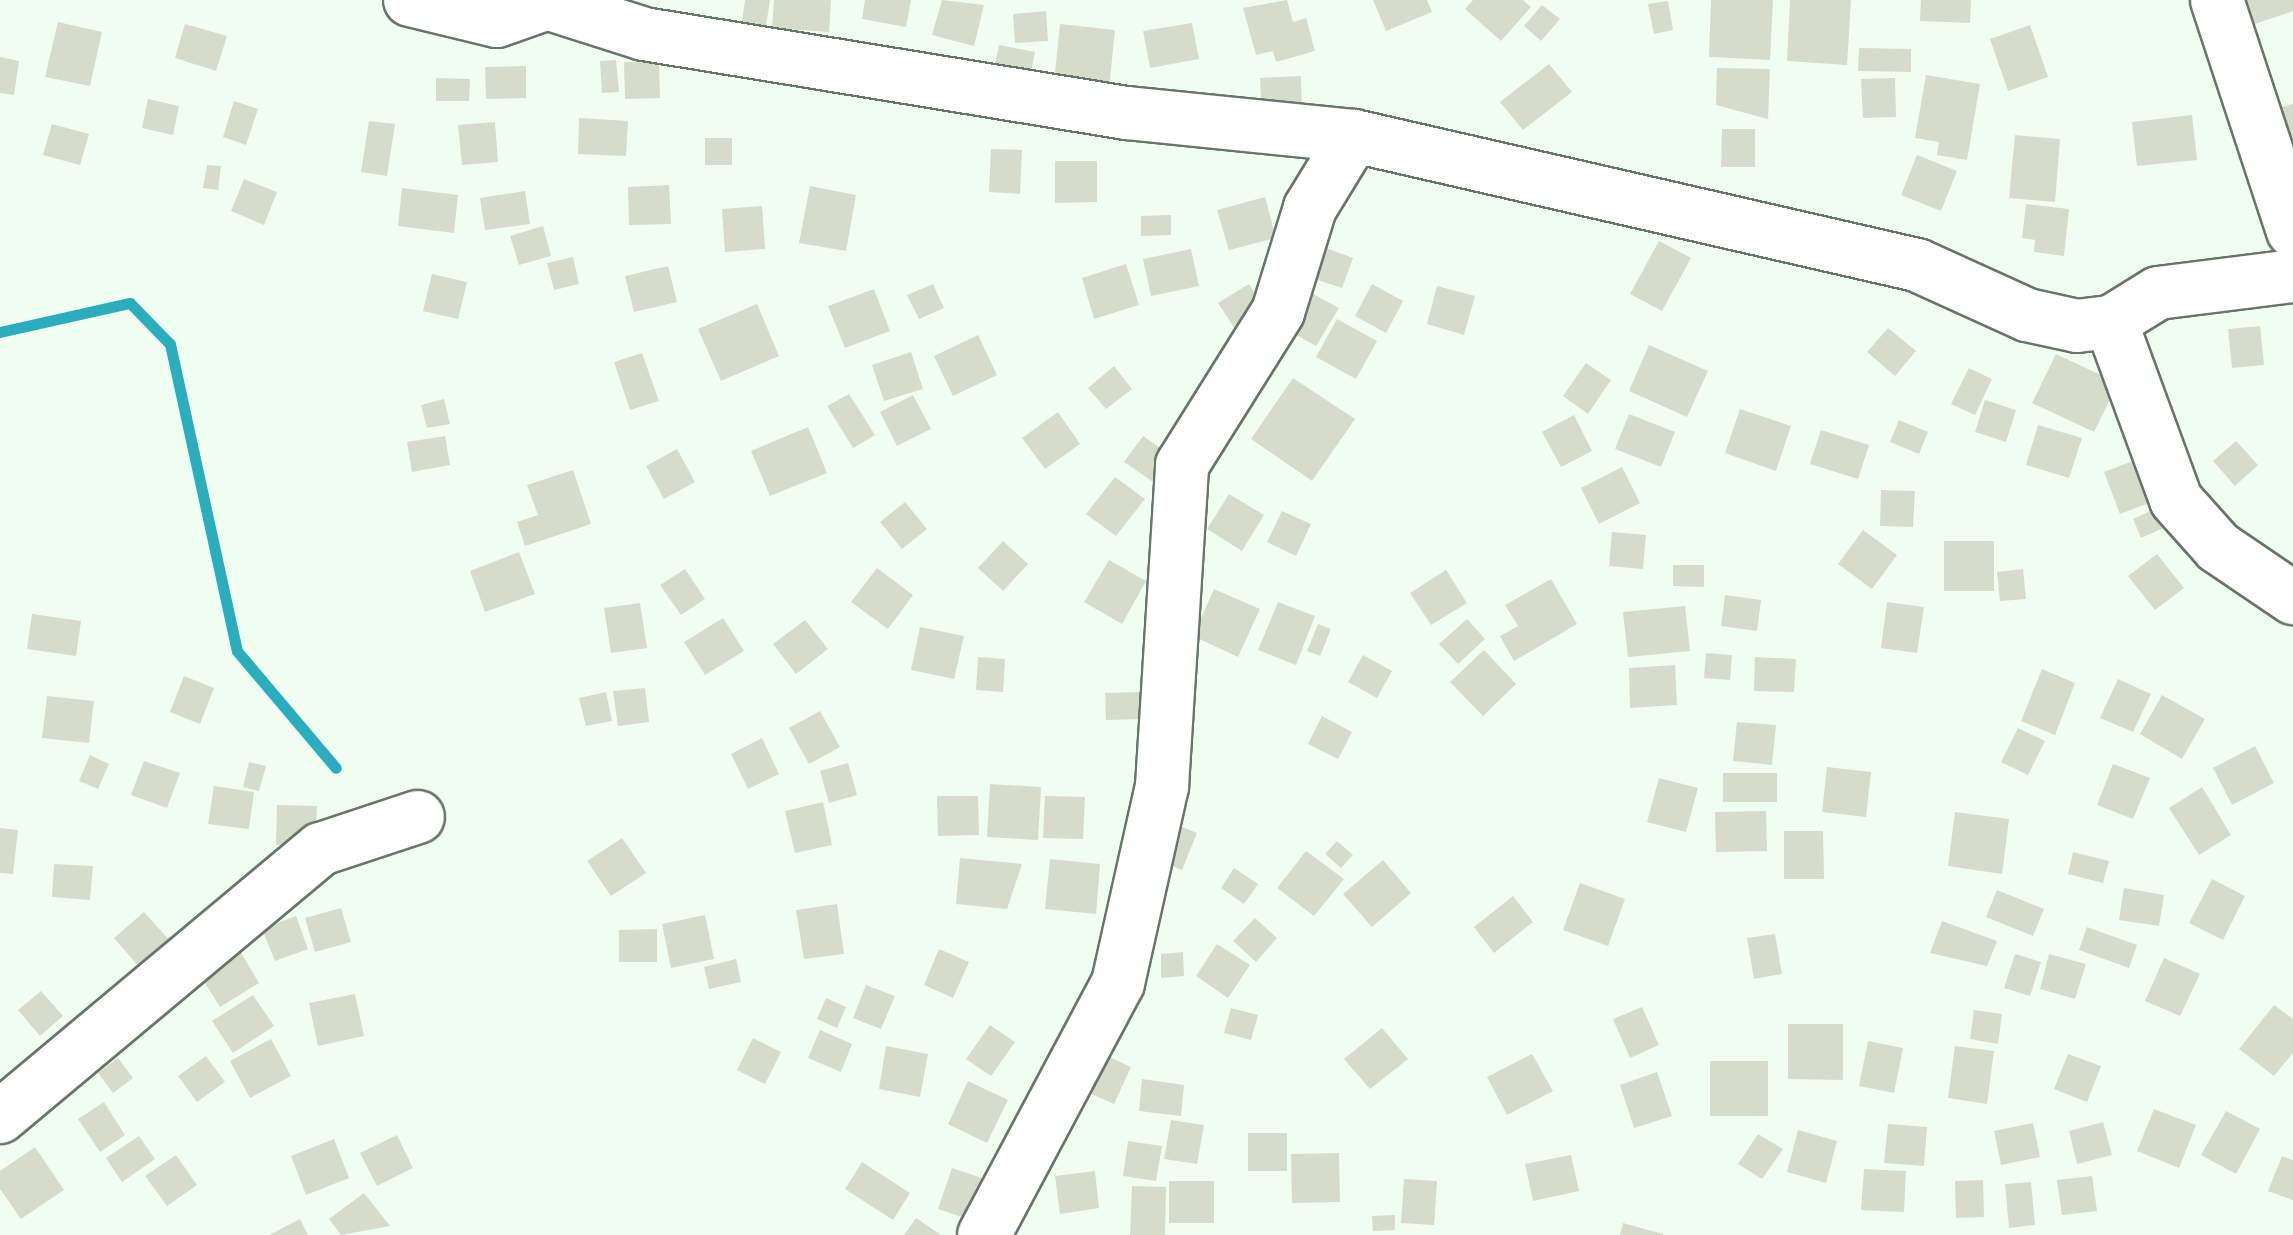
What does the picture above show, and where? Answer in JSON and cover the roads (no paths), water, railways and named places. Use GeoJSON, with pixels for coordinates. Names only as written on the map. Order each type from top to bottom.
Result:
{"type":"FeatureCollection","features":[{"type":"Feature","properties":{"kind":"street"},"geometry":{"type":"LineString","coordinates":[[410,0],[497,21],[539,2],[644,34],[1041,100],[1354,136],[1918,265],[2048,320],[2110,322],[2158,293],[2293,276]]}},
{"type":"Feature","properties":{"kind":"street"},"geometry":{"type":"LineString","coordinates":[[2217,0],[2293,231]]}},
{"type":"Feature","properties":{"kind":"street"},"geometry":{"type":"LineString","coordinates":[[984,1235],[1118,983],[1162,786],[1182,465],[1278,312],[1310,208],[1354,136]]}},
{"type":"Feature","properties":{"kind":"street"},"geometry":{"type":"LineString","coordinates":[[2110,322],[2176,500],[2218,547],[2293,598]]}},
{"type":"Feature","properties":{"kind":"street"},"geometry":{"type":"LineString","coordinates":[[0,1117],[320,849],[418,817]]}},
{"type":"Feature","properties":{"kind":"waterway"},"geometry":{"type":"LineString","coordinates":[[0,332],[130,303],[170,344],[237,651],[336,768]]}}]}
